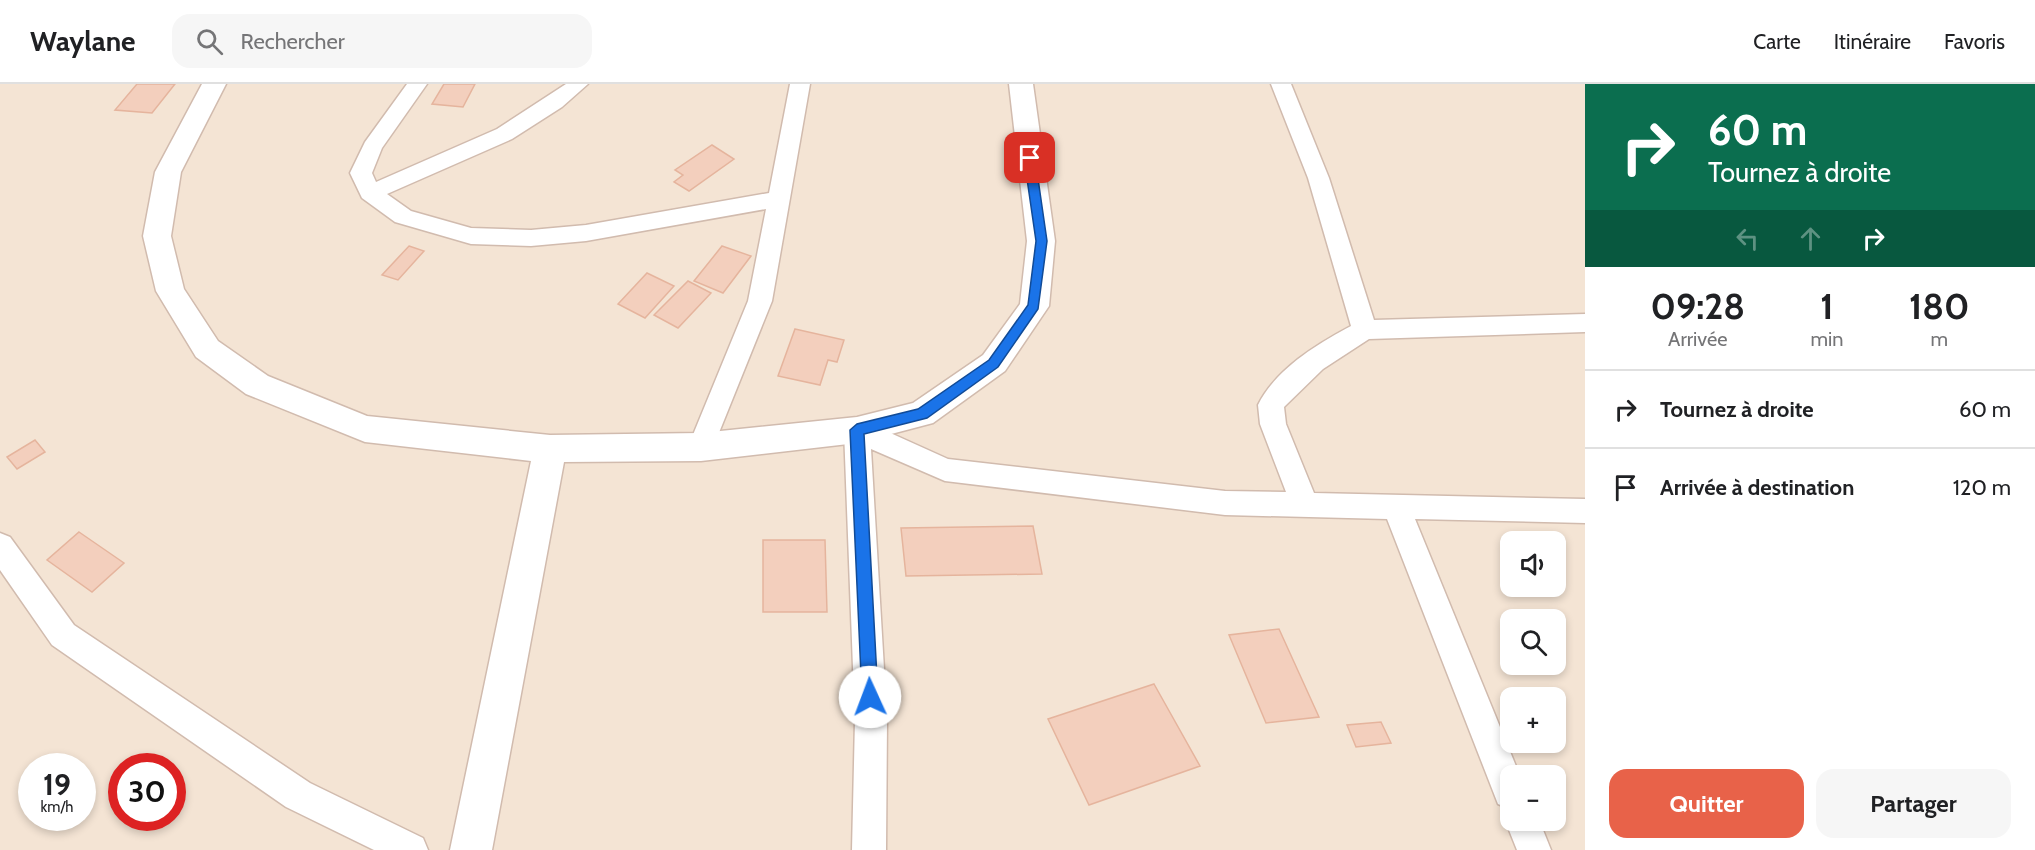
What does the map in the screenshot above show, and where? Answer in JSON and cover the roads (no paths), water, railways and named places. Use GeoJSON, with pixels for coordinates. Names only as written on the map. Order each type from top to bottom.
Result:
{"type":"FeatureCollection","features":[{"type":"Feature","properties":{"kind":"street"},"geometry":{"type":"LineString","coordinates":[[214,84],[168,172],[157,236],[170,291],[207,349],[258,385],[365,429],[550,449],[701,447],[857,430],[922,414],[994,363],[1034,306],[1041,241],[1022,84]]}},
{"type":"Feature","properties":{"kind":"street"},"geometry":{"type":"LineString","coordinates":[[417,84],[372,147],[361,173],[370,194],[403,217],[471,236],[531,238],[586,233],[779,199]]}},
{"type":"Feature","properties":{"kind":"street"},"geometry":{"type":"LineString","coordinates":[[370,194],[491,143],[553,105],[578,84]]}},
{"type":"Feature","properties":{"kind":"street"},"geometry":{"type":"LineString","coordinates":[[701,447],[760,301],[800,84]]}},
{"type":"Feature","properties":{"kind":"street"},"geometry":{"type":"LineString","coordinates":[[1281,84],[1309,148],[1330,212],[1344,269],[1365,330]]}},
{"type":"Feature","properties":{"kind":"street"},"geometry":{"type":"LineString","coordinates":[[1305,504],[1273,424],[1271,405],[1283,388],[1328,349],[1365,330],[1585,323]]}},
{"type":"Feature","properties":{"kind":"street"},"geometry":{"type":"LineString","coordinates":[[857,430],[945,470],[1225,503],[1585,511]]}},
{"type":"Feature","properties":{"kind":"street"},"geometry":{"type":"LineString","coordinates":[[857,430],[871,720],[869,850]]}},
{"type":"Feature","properties":{"kind":"street"},"geometry":{"type":"LineString","coordinates":[[471,850],[550,449]]}},
{"type":"Feature","properties":{"kind":"street"},"geometry":{"type":"LineString","coordinates":[[1395,507],[1500,767]]}},
{"type":"Feature","properties":{"kind":"street"},"geometry":{"type":"LineString","coordinates":[[0,546],[63,635],[298,795],[411,850]]}},
{"type":"Feature","properties":{"kind":"street"},"geometry":{"type":"LineString","coordinates":[[1526,831],[1534,850]]}}]}
